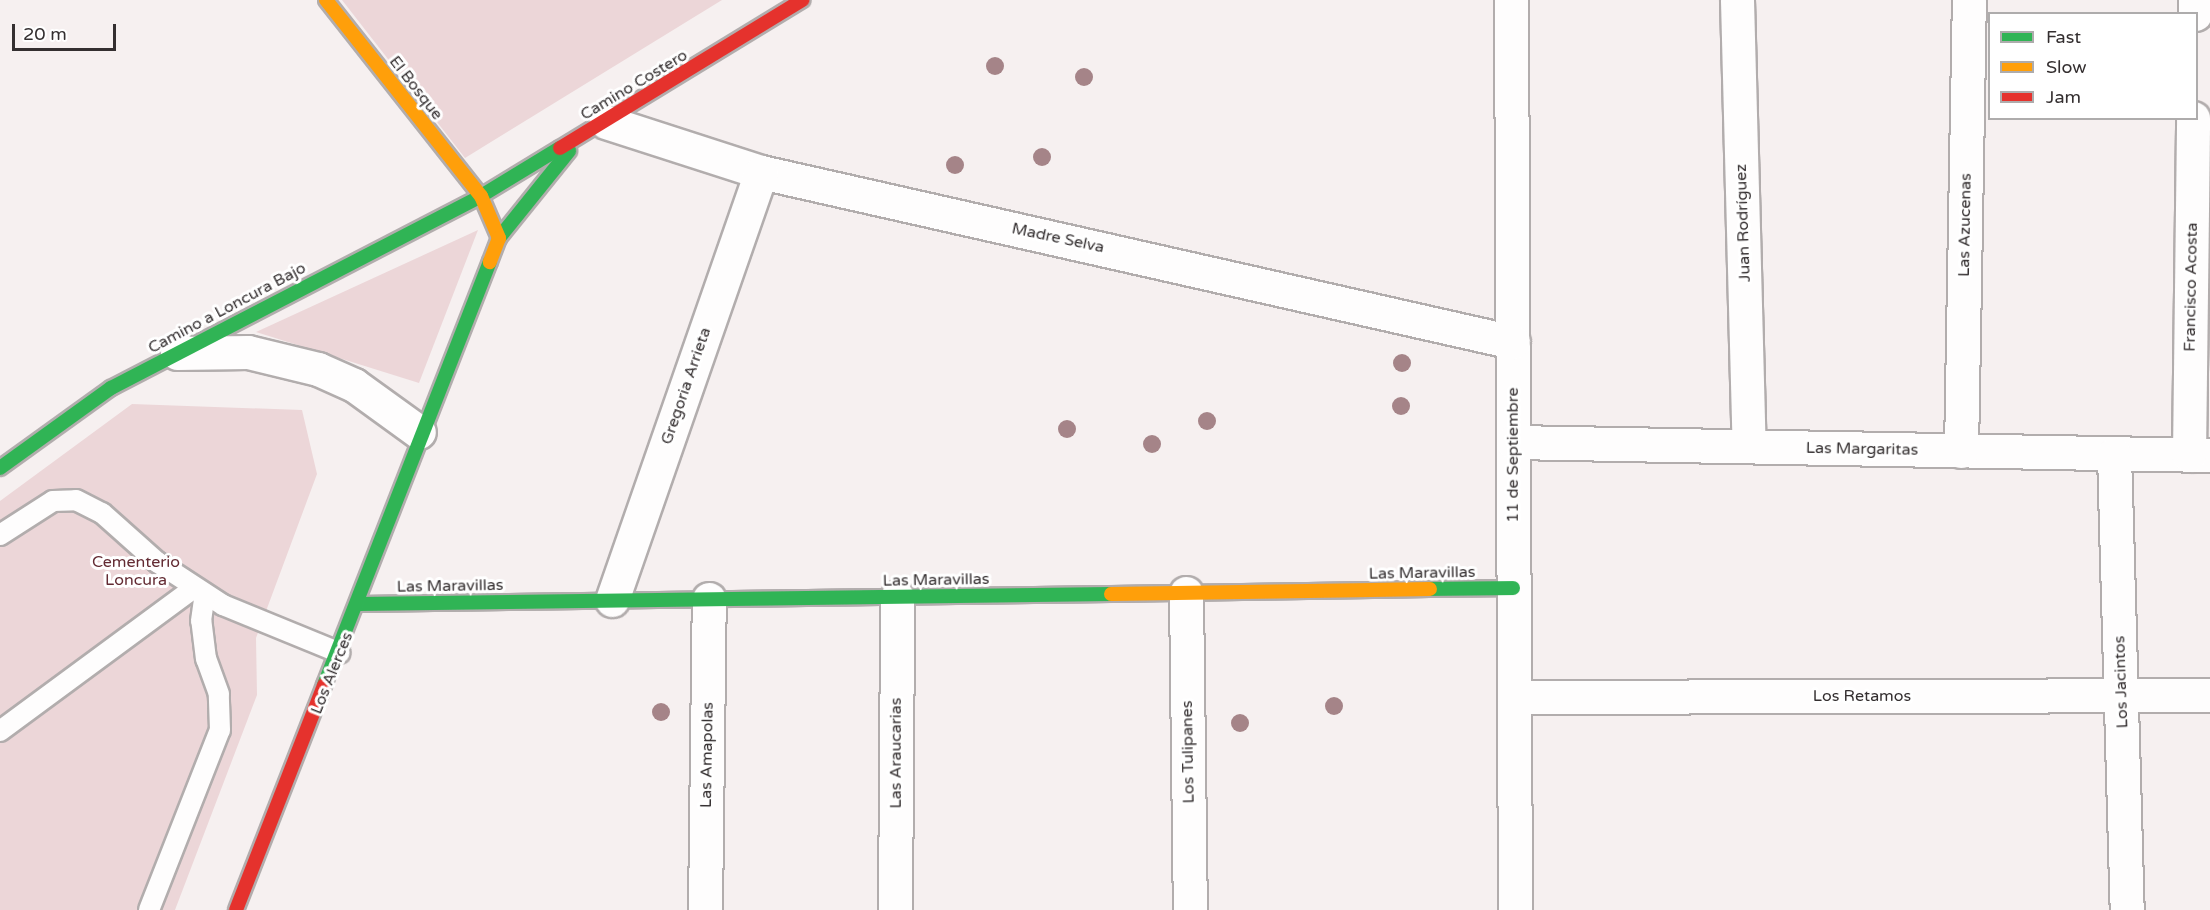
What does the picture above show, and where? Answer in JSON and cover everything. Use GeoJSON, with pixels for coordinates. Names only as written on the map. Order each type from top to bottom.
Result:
{"type":"FeatureCollection","features":[{"type":"Feature","properties":{"kind":"street","name":"El Bosque"},"geometry":{"type":"LineString","coordinates":[[326,0],[481,196]]}},
{"type":"Feature","properties":{"kind":"street","name":"Camino Costero"},"geometry":{"type":"LineString","coordinates":[[481,196],[802,0]]}},
{"type":"Feature","properties":{"kind":"street","name":"11 de Septiembre"},"geometry":{"type":"LineString","coordinates":[[1512,0],[1515,910]]}},
{"type":"Feature","properties":{"kind":"street","name":"Juan Rodríguez"},"geometry":{"type":"LineString","coordinates":[[1737,0],[1749,446]]}},
{"type":"Feature","properties":{"kind":"street","name":"Las Azucenas"},"geometry":{"type":"LineString","coordinates":[[1961,451],[1969,0]]}},
{"type":"Feature","properties":{"kind":"street","name":"Francisco Acosta"},"geometry":{"type":"LineString","coordinates":[[2193,120],[2200,455]]}},
{"type":"Feature","properties":{"kind":"street","name":"Madre Selva"},"geometry":{"type":"LineString","coordinates":[[594,129],[761,172],[1513,342]]}},
{"type":"Feature","properties":{"kind":"street","name":"Los Alerces"},"geometry":{"type":"LineString","coordinates":[[236,910],[359,604],[419,432],[499,238],[594,129]]}},
{"type":"Feature","properties":{"kind":"street","name":"Gregoria Arrieta"},"geometry":{"type":"LineString","coordinates":[[612,600],[761,172]]}},
{"type":"Feature","properties":{"kind":"street"},"geometry":{"type":"LineString","coordinates":[[481,196],[499,238]]}},
{"type":"Feature","properties":{"kind":"street","name":"Camino a Loncura Bajo"},"geometry":{"type":"LineString","coordinates":[[0,468],[111,388],[481,196]]}},
{"type":"Feature","properties":{"kind":"street"},"geometry":{"type":"LineString","coordinates":[[177,353],[248,352],[318,369],[354,385],[419,432]]}},
{"type":"Feature","properties":{"kind":"street","name":"Las Margaritas"},"geometry":{"type":"LineString","coordinates":[[1513,441],[2200,455]]}},
{"type":"Feature","properties":{"kind":"street","name":"Los Jacintos"},"geometry":{"type":"LineString","coordinates":[[2114,454],[2127,910]]}},
{"type":"Feature","properties":{"kind":"street","name":"Las Maravillas"},"geometry":{"type":"LineString","coordinates":[[359,604],[1514,588]]}},
{"type":"Feature","properties":{"kind":"street","name":"Los Tulipanes"},"geometry":{"type":"LineString","coordinates":[[1185,593],[1190,910]]}},
{"type":"Feature","properties":{"kind":"street","name":"Las Araucarias"},"geometry":{"type":"LineString","coordinates":[[896,910],[897,597]]}},
{"type":"Feature","properties":{"kind":"street","name":"Las Amapolas"},"geometry":{"type":"LineString","coordinates":[[705,910],[709,599]]}},
{"type":"Feature","properties":{"kind":"street","name":"Los Retamos"},"geometry":{"type":"LineString","coordinates":[[1514,697],[2210,695]]}},
{"type":"Feature","properties":{"kind":"lane"},"geometry":{"type":"LineString","coordinates":[[0,536],[53,501],[76,501],[102,513],[200,591],[261,624],[340,653]]}},
{"type":"Feature","properties":{"kind":"lane"},"geometry":{"type":"LineString","coordinates":[[0,731],[200,591]]}},
{"type":"Feature","properties":{"kind":"lane"},"geometry":{"type":"LineString","coordinates":[[149,910],[220,730],[219,694],[206,659],[200,591]]}},
{"type":"Feature","properties":{"kind":"green space"},"geometry":{"type":"Polygon","coordinates":[[[342,0],[722,0],[465,158],[342,0]]]}},
{"type":"Feature","properties":{"kind":"green space"},"geometry":{"type":"Polygon","coordinates":[[[478,230],[419,383],[256,332],[478,230]]]}},
{"type":"Feature","properties":{"kind":"green space","name":"Cementerio Loncura"},"geometry":{"type":"Polygon","coordinates":[[[132,404],[302,410],[317,474],[256,638],[257,695],[175,910],[0,910],[0,501],[132,404]]]}},
{"type":"Feature","properties":{"kind":"traffic: fast"},"geometry":{"type":"LineString","coordinates":[[0,468],[111,388],[481,196],[560,148]]}},
{"type":"Feature","properties":{"kind":"traffic: fast"},"geometry":{"type":"LineString","coordinates":[[499,238],[569,151]]}},
{"type":"Feature","properties":{"kind":"traffic: fast"},"geometry":{"type":"LineString","coordinates":[[324,685],[490,262]]}},
{"type":"Feature","properties":{"kind":"traffic: fast"},"geometry":{"type":"LineString","coordinates":[[1430,589],[1513,588]]}},
{"type":"Feature","properties":{"kind":"traffic: fast"},"geometry":{"type":"LineString","coordinates":[[359,604],[1111,594]]}},
{"type":"Feature","properties":{"kind":"traffic: slow"},"geometry":{"type":"LineString","coordinates":[[326,0],[481,196],[499,238],[490,262]]}},
{"type":"Feature","properties":{"kind":"traffic: slow"},"geometry":{"type":"LineString","coordinates":[[1111,594],[1430,589]]}},
{"type":"Feature","properties":{"kind":"traffic: jam"},"geometry":{"type":"LineString","coordinates":[[560,148],[802,0]]}},
{"type":"Feature","properties":{"kind":"traffic: jam"},"geometry":{"type":"LineString","coordinates":[[236,910],[324,685]]}}]}
